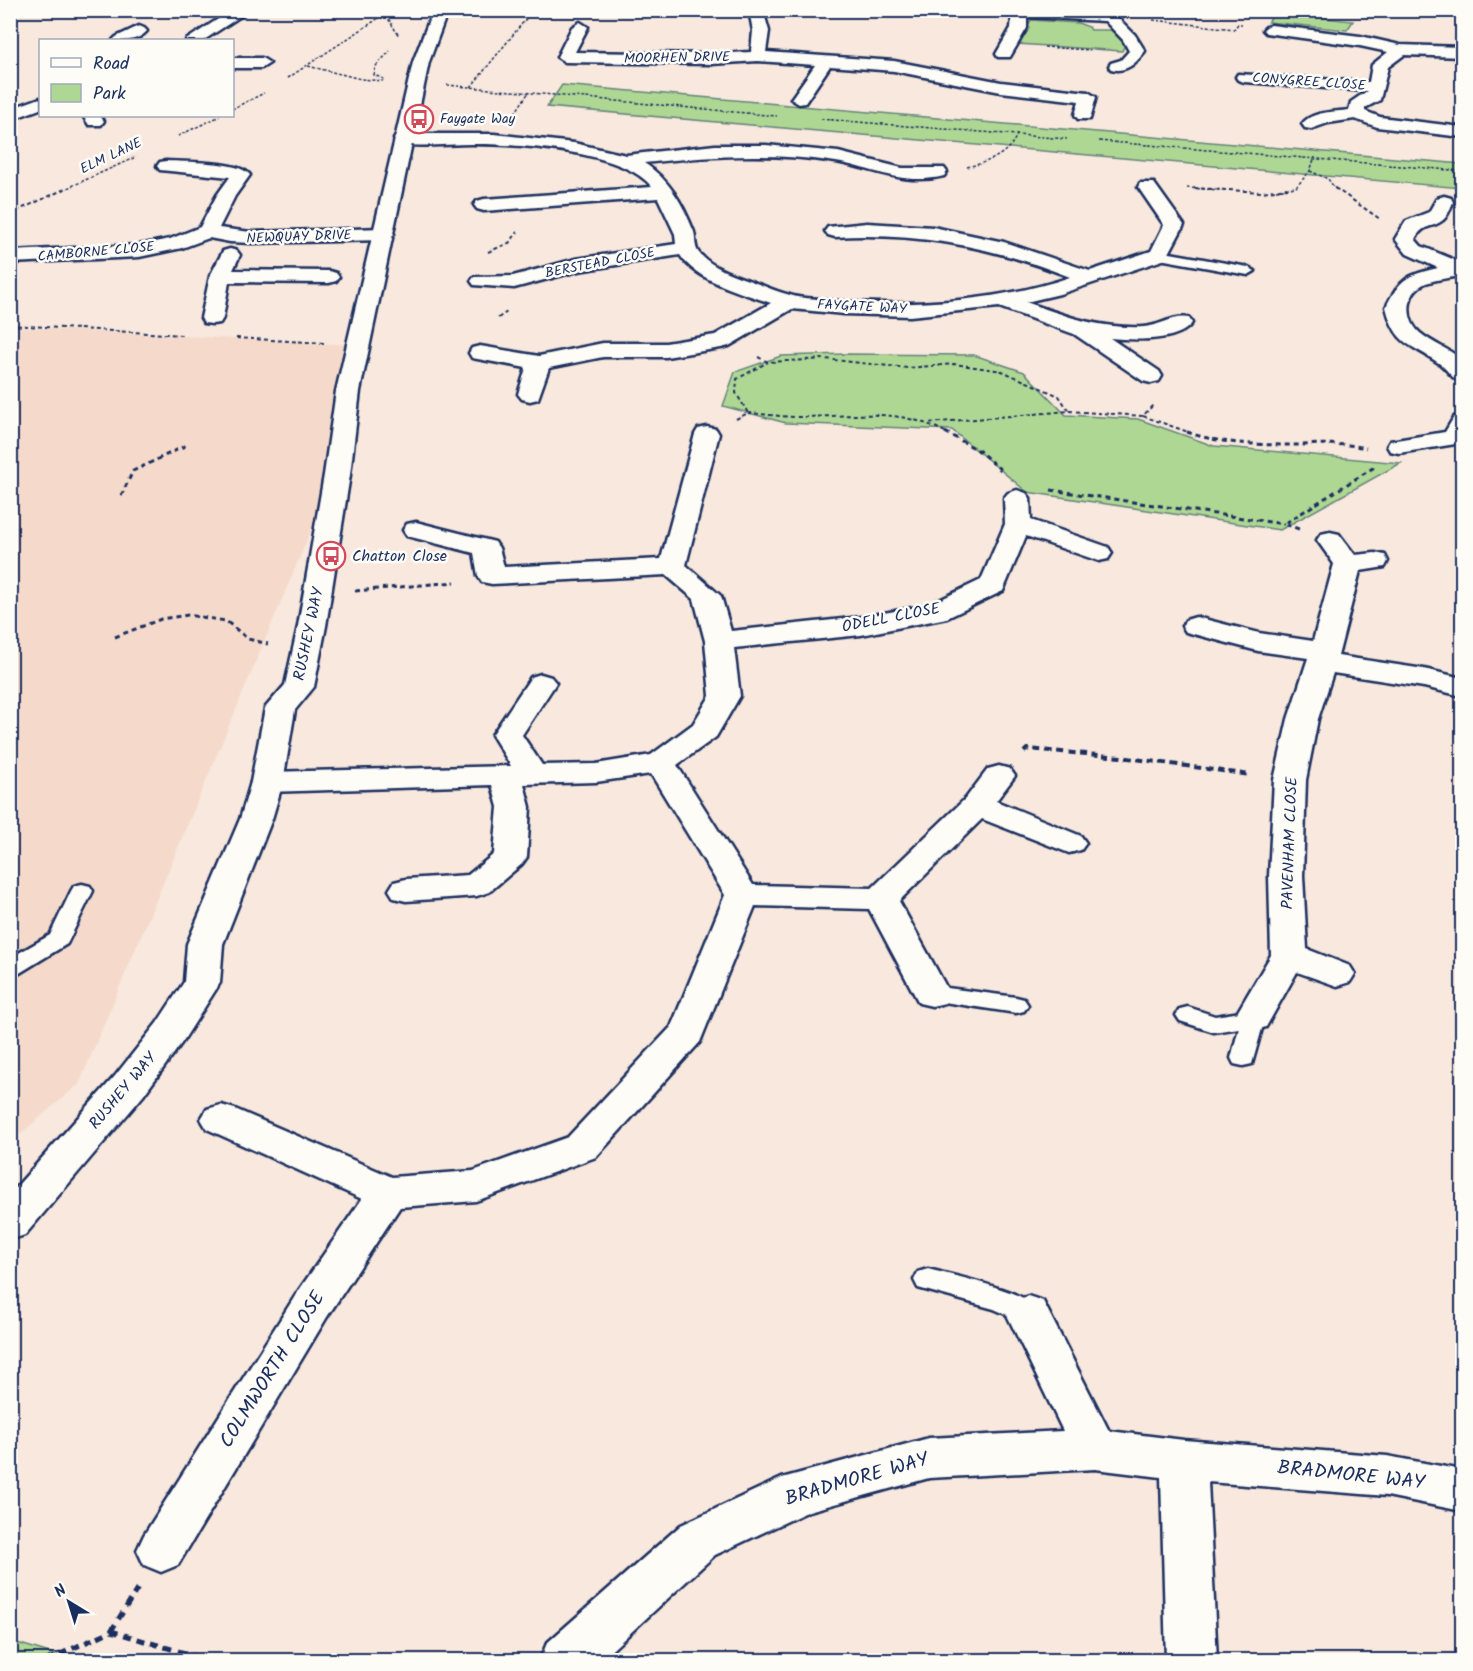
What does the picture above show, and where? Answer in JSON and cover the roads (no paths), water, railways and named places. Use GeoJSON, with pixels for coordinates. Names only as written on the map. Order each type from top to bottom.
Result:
{"type":"FeatureCollection","features":[{"type":"Feature","properties":{"kind":"street"},"geometry":{"type":"LineString","coordinates":[[196,39],[243,10]]}},
{"type":"Feature","properties":{"kind":"street","name":"RUSHEY WAY"},"geometry":{"type":"LineString","coordinates":[[10,1224],[23,1202],[129,1086],[170,1032],[202,983],[205,944],[239,867],[267,782],[280,708],[299,687],[312,626],[337,475],[348,391],[421,62],[441,10]]}},
{"type":"Feature","properties":{"kind":"street"},"geometry":{"type":"LineString","coordinates":[[756,10],[761,32],[758,56]]}},
{"type":"Feature","properties":{"kind":"street"},"geometry":{"type":"LineString","coordinates":[[993,10],[1108,17],[1122,17],[1124,10]]}},
{"type":"Feature","properties":{"kind":"street"},"geometry":{"type":"LineString","coordinates":[[1004,54],[1019,28],[1020,13]]}},
{"type":"Feature","properties":{"kind":"street"},"geometry":{"type":"LineString","coordinates":[[1084,116],[1088,97],[1108,73],[1127,63],[1137,51],[1130,38],[1108,17]]}},
{"type":"Feature","properties":{"kind":"street","name":"MOORHEN DRIVE"},"geometry":{"type":"LineString","coordinates":[[583,20],[565,57],[594,64],[758,56],[826,60],[894,66],[1000,87],[1088,97]]}},
{"type":"Feature","properties":{"kind":"street"},"geometry":{"type":"LineString","coordinates":[[1271,30],[1360,41],[1400,50],[1462,52]]}},
{"type":"Feature","properties":{"kind":"street"},"geometry":{"type":"LineString","coordinates":[[123,39],[139,31]]}},
{"type":"Feature","properties":{"kind":"street","name":"CONYGREE CLOSE"},"geometry":{"type":"LineString","coordinates":[[1357,114],[1357,106],[1374,96],[1380,65],[1400,50]]}},
{"type":"Feature","properties":{"kind":"street"},"geometry":{"type":"LineString","coordinates":[[799,99],[826,60]]}},
{"type":"Feature","properties":{"kind":"street"},"geometry":{"type":"LineString","coordinates":[[234,63],[262,63]]}},
{"type":"Feature","properties":{"kind":"street"},"geometry":{"type":"LineString","coordinates":[[912,87],[934,74]]}},
{"type":"Feature","properties":{"kind":"street","name":"CONYGREE CLOSE"},"geometry":{"type":"LineString","coordinates":[[1244,77],[1374,87]]}},
{"type":"Feature","properties":{"kind":"street"},"geometry":{"type":"LineString","coordinates":[[10,115],[39,103]]}},
{"type":"Feature","properties":{"kind":"street","name":"CONYGREE CLOSE"},"geometry":{"type":"LineString","coordinates":[[1311,124],[1324,118],[1357,114],[1377,122],[1462,132]]}},
{"type":"Feature","properties":{"kind":"street"},"geometry":{"type":"LineString","coordinates":[[403,139],[494,139],[574,148],[626,160],[715,150],[766,150],[838,157],[902,174],[935,179]]}},
{"type":"Feature","properties":{"kind":"street"},"geometry":{"type":"LineString","coordinates":[[626,160],[654,178],[665,192],[685,234],[686,248]]}},
{"type":"Feature","properties":{"kind":"street"},"geometry":{"type":"LineString","coordinates":[[166,166],[230,171],[242,175],[226,195],[208,231]]}},
{"type":"Feature","properties":{"kind":"street"},"geometry":{"type":"LineString","coordinates":[[1147,187],[1174,225],[1159,255]]}},
{"type":"Feature","properties":{"kind":"street"},"geometry":{"type":"LineString","coordinates":[[484,205],[665,192]]}},
{"type":"Feature","properties":{"kind":"street"},"geometry":{"type":"LineString","coordinates":[[508,217],[549,202]]}},
{"type":"Feature","properties":{"kind":"street"},"geometry":{"type":"LineString","coordinates":[[1445,212],[1413,225],[1405,239],[1414,250],[1460,269]]}},
{"type":"Feature","properties":{"kind":"street"},"geometry":{"type":"LineString","coordinates":[[835,231],[866,228],[927,241],[973,240],[1052,262],[1090,278]]}},
{"type":"Feature","properties":{"kind":"street","name":"NEWQUAY DRIVE"},"geometry":{"type":"LineString","coordinates":[[208,231],[224,237],[241,239],[384,234]]}},
{"type":"Feature","properties":{"kind":"street","name":"CAMBORNE CLOSE"},"geometry":{"type":"LineString","coordinates":[[13,260],[139,251],[175,244],[208,231]]}},
{"type":"Feature","properties":{"kind":"street"},"geometry":{"type":"LineString","coordinates":[[212,318],[220,276],[241,239]]}},
{"type":"Feature","properties":{"kind":"street","name":"FAYGATE WAY"},"geometry":{"type":"LineString","coordinates":[[686,248],[692,258],[720,277],[788,302],[844,308],[910,309],[1001,300],[1053,290],[1159,255]]}},
{"type":"Feature","properties":{"kind":"street","name":"BERSTEAD CLOSE"},"geometry":{"type":"LineString","coordinates":[[486,288],[576,265],[686,248]]}},
{"type":"Feature","properties":{"kind":"street"},"geometry":{"type":"LineString","coordinates":[[1460,269],[1417,279],[1403,294],[1397,307],[1403,329],[1422,344],[1457,364],[1462,375]]}},
{"type":"Feature","properties":{"kind":"street"},"geometry":{"type":"LineString","coordinates":[[220,276],[328,277]]}},
{"type":"Feature","properties":{"kind":"street"},"geometry":{"type":"LineString","coordinates":[[1001,300],[1082,329],[1151,376]]}},
{"type":"Feature","properties":{"kind":"street"},"geometry":{"type":"LineString","coordinates":[[480,353],[539,363],[603,350],[666,350],[721,341],[788,302]]}},
{"type":"Feature","properties":{"kind":"street"},"geometry":{"type":"LineString","coordinates":[[1082,329],[1146,334],[1167,332],[1180,323]]}},
{"type":"Feature","properties":{"kind":"street"},"geometry":{"type":"LineString","coordinates":[[530,394],[539,363]]}},
{"type":"Feature","properties":{"kind":"street"},"geometry":{"type":"LineString","coordinates":[[672,567],[707,434]]}},
{"type":"Feature","properties":{"kind":"street"},"geometry":{"type":"LineString","coordinates":[[1391,449],[1460,435]]}},
{"type":"Feature","properties":{"kind":"street","name":"ODELL CLOSE"},"geometry":{"type":"LineString","coordinates":[[719,641],[861,626],[937,612],[993,585],[1018,503],[1099,553]]}},
{"type":"Feature","properties":{"kind":"street"},"geometry":{"type":"LineString","coordinates":[[267,782],[596,773],[660,763],[705,730],[725,696],[719,641],[707,597],[672,567],[492,576],[486,548],[416,530]]}},
{"type":"Feature","properties":{"kind":"street"},"geometry":{"type":"LineString","coordinates":[[1330,540],[1347,564],[1375,561]]}},
{"type":"Feature","properties":{"kind":"street","name":"PAVENHAM CLOSE"},"geometry":{"type":"LineString","coordinates":[[1289,956],[1286,876],[1290,780],[1303,719],[1324,657],[1347,564]]}},
{"type":"Feature","properties":{"kind":"street"},"geometry":{"type":"LineString","coordinates":[[1196,626],[1462,687]]}},
{"type":"Feature","properties":{"kind":"street"},"geometry":{"type":"LineString","coordinates":[[405,890],[477,885],[510,857],[514,807],[520,776],[507,735],[541,683]]}},
{"type":"Feature","properties":{"kind":"street"},"geometry":{"type":"LineString","coordinates":[[660,763],[742,895]]}},
{"type":"Feature","properties":{"kind":"street"},"geometry":{"type":"LineString","coordinates":[[742,895],[881,899],[977,805],[999,776]]}},
{"type":"Feature","properties":{"kind":"street"},"geometry":{"type":"LineString","coordinates":[[977,805],[1069,843]]}},
{"type":"Feature","properties":{"kind":"street"},"geometry":{"type":"LineString","coordinates":[[221,1119],[388,1193],[476,1186],[582,1148],[687,1033],[742,895]]}},
{"type":"Feature","properties":{"kind":"street"},"geometry":{"type":"LineString","coordinates":[[881,899],[932,993]]}},
{"type":"Feature","properties":{"kind":"street"},"geometry":{"type":"LineString","coordinates":[[1253,1018],[1289,956],[1337,974]]}},
{"type":"Feature","properties":{"kind":"street","name":"COLMWORTH CLOSE"},"geometry":{"type":"LineString","coordinates":[[161,1550],[312,1305],[388,1193]]}},
{"type":"Feature","properties":{"kind":"street"},"geometry":{"type":"LineString","coordinates":[[1028,1313],[1095,1449]]}},
{"type":"Feature","properties":{"kind":"street","name":"BRADMORE WAY"},"geometry":{"type":"LineString","coordinates":[[565,1660],[698,1540],[799,1492],[929,1458],[1095,1449],[1184,1460],[1387,1476],[1462,1491]]}},
{"type":"Feature","properties":{"kind":"street"},"geometry":{"type":"LineString","coordinates":[[1184,1460],[1191,1660]]}},
{"type":"Feature","properties":{"kind":"lane"},"geometry":{"type":"LineString","coordinates":[[1159,255],[1248,271]]}},
{"type":"Feature","properties":{"kind":"lane"},"geometry":{"type":"LineString","coordinates":[[10,969],[59,939],[82,891]]}},
{"type":"Feature","properties":{"kind":"lane"},"geometry":{"type":"LineString","coordinates":[[932,993],[1016,1005]]}},
{"type":"Feature","properties":{"kind":"lane"},"geometry":{"type":"LineString","coordinates":[[1188,1015],[1214,1024],[1253,1018],[1243,1058]]}},
{"type":"Feature","properties":{"kind":"lane"},"geometry":{"type":"LineString","coordinates":[[928,1280],[1001,1300],[1028,1313]]}},
{"type":"Feature","properties":{"kind":"place","name":"Faygate Way"},"geometry":{"type":"Point","coordinates":[419,119]}},
{"type":"Feature","properties":{"kind":"place","name":"Chatton Close"},"geometry":{"type":"Point","coordinates":[331,556]}}]}
